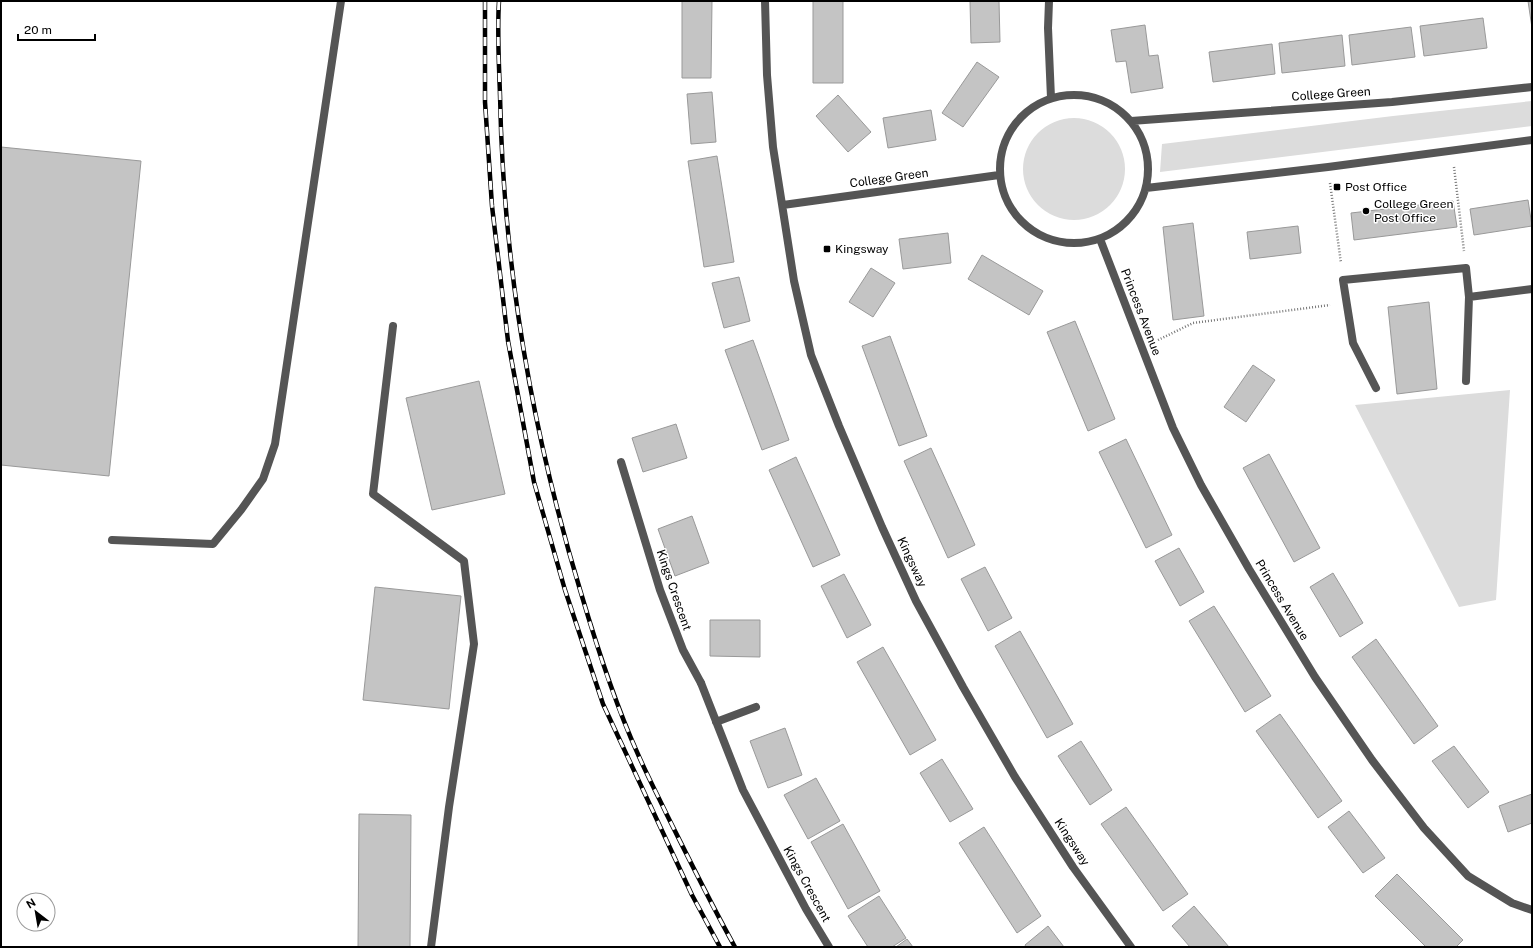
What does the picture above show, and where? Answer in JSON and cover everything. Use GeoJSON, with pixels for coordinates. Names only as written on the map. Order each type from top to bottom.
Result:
{"type":"FeatureCollection","features":[{"type":"Feature","properties":{"kind":"street"},"geometry":{"type":"LineString","coordinates":[[112,540],[213,544],[241,510],[263,479],[275,444],[341,1]]}},
{"type":"Feature","properties":{"kind":"street","name":"Kingsway"},"geometry":{"type":"LineString","coordinates":[[765,1],[767,75],[772,147],[794,281],[811,355],[839,426],[916,601],[1015,777],[1073,867],[1131,947]]}},
{"type":"Feature","properties":{"kind":"street"},"geometry":{"type":"LineString","coordinates":[[1049,1],[1048,28],[1051,98]]}},
{"type":"Feature","properties":{"kind":"street","name":"College Green"},"geometry":{"type":"LineString","coordinates":[[1131,121],[1392,102],[1532,87]]}},
{"type":"Feature","properties":{"kind":"street"},"geometry":{"type":"LineString","coordinates":[[1077,94],[1095,97],[1111,104],[1131,121],[1141,136],[1148,158],[1146,188],[1136,211],[1115,231],[1100,239],[1086,242],[1063,243],[1048,239],[1027,228],[1012,211],[1003,192],[999,175],[1002,147],[1013,125],[1026,111],[1051,98],[1077,94]]}},
{"type":"Feature","properties":{"kind":"street"},"geometry":{"type":"LineString","coordinates":[[1146,188],[1452,152],[1532,140]]}},
{"type":"Feature","properties":{"kind":"street","name":"College Green"},"geometry":{"type":"LineString","coordinates":[[782,205],[999,175]]}},
{"type":"Feature","properties":{"kind":"street","name":"Princess Avenue"},"geometry":{"type":"LineString","coordinates":[[1100,239],[1173,428],[1201,485],[1249,569],[1315,677],[1372,760],[1424,828],[1468,876],[1512,903],[1532,910]]}},
{"type":"Feature","properties":{"kind":"street"},"geometry":{"type":"LineString","coordinates":[[1376,388],[1353,343],[1343,280],[1466,268],[1469,297],[1466,381]]}},
{"type":"Feature","properties":{"kind":"street"},"geometry":{"type":"LineString","coordinates":[[1469,297],[1532,289]]}},
{"type":"Feature","properties":{"kind":"street"},"geometry":{"type":"LineString","coordinates":[[393,326],[373,494],[464,561],[474,644],[449,807],[431,947]]}},
{"type":"Feature","properties":{"kind":"street","name":"Kings Crescent"},"geometry":{"type":"LineString","coordinates":[[621,462],[660,590],[683,650],[701,682],[743,790],[806,909],[830,947]]}},
{"type":"Feature","properties":{"kind":"street"},"geometry":{"type":"LineString","coordinates":[[716,722],[756,707]]}},
{"type":"Feature","properties":{"kind":"path"},"geometry":{"type":"LineString","coordinates":[[1452,152],[1466,268]]}},
{"type":"Feature","properties":{"kind":"path"},"geometry":{"type":"LineString","coordinates":[[1328,167],[1343,280]]}},
{"type":"Feature","properties":{"kind":"path"},"geometry":{"type":"LineString","coordinates":[[1141,348],[1193,323],[1347,303]]}},
{"type":"Feature","properties":{"kind":"shaded area"},"geometry":{"type":"Polygon","coordinates":[[[1532,101],[1532,126],[1160,172],[1162,144],[1532,101]]]}},
{"type":"Feature","properties":{"kind":"shaded area"},"geometry":{"type":"Polygon","coordinates":[[[1074,118],[1094,122],[1102,126],[1110,133],[1117,141],[1121,149],[1125,169],[1121,189],[1117,197],[1110,205],[1102,212],[1094,216],[1074,220],[1054,216],[1046,212],[1038,205],[1031,197],[1027,189],[1023,169],[1027,149],[1031,141],[1038,133],[1046,126],[1054,122],[1074,118]]]}},
{"type":"Feature","properties":{"kind":"shaded area"},"geometry":{"type":"Polygon","coordinates":[[[1510,390],[1496,600],[1459,607],[1355,405],[1510,390]]]}},
{"type":"Feature","properties":{"kind":"building"},"geometry":{"type":"Polygon","coordinates":[[[682,1],[712,1],[711,78],[682,78],[682,1]]]}},
{"type":"Feature","properties":{"kind":"building"},"geometry":{"type":"Polygon","coordinates":[[[813,1],[843,1],[843,83],[813,83],[813,1]]]}},
{"type":"Feature","properties":{"kind":"building"},"geometry":{"type":"Polygon","coordinates":[[[970,1],[999,1],[1000,42],[971,43],[970,1]]]}},
{"type":"Feature","properties":{"kind":"building"},"geometry":{"type":"Polygon","coordinates":[[[1528,1],[1532,1],[1532,28],[1528,1]]]}},
{"type":"Feature","properties":{"kind":"building"},"geometry":{"type":"Polygon","coordinates":[[[1483,18],[1487,48],[1424,56],[1420,26],[1483,18]]]}},
{"type":"Feature","properties":{"kind":"building"},"geometry":{"type":"Polygon","coordinates":[[[1145,25],[1149,56],[1158,55],[1163,88],[1131,93],[1126,61],[1116,62],[1111,30],[1145,25]]]}},
{"type":"Feature","properties":{"kind":"building"},"geometry":{"type":"Polygon","coordinates":[[[1411,27],[1415,57],[1352,65],[1349,35],[1411,27]]]}},
{"type":"Feature","properties":{"kind":"building"},"geometry":{"type":"Polygon","coordinates":[[[1342,35],[1345,66],[1282,73],[1279,43],[1342,35]]]}},
{"type":"Feature","properties":{"kind":"building"},"geometry":{"type":"Polygon","coordinates":[[[1272,44],[1275,74],[1213,82],[1209,52],[1272,44]]]}},
{"type":"Feature","properties":{"kind":"building"},"geometry":{"type":"Polygon","coordinates":[[[977,62],[999,77],[963,127],[942,113],[977,62]]]}},
{"type":"Feature","properties":{"kind":"building"},"geometry":{"type":"Polygon","coordinates":[[[712,92],[716,142],[691,144],[687,94],[712,92]]]}},
{"type":"Feature","properties":{"kind":"building"},"geometry":{"type":"Polygon","coordinates":[[[838,95],[871,132],[848,152],[816,116],[838,95]]]}},
{"type":"Feature","properties":{"kind":"building"},"geometry":{"type":"Polygon","coordinates":[[[931,110],[936,140],[888,148],[883,118],[931,110]]]}},
{"type":"Feature","properties":{"kind":"building"},"geometry":{"type":"Polygon","coordinates":[[[1,147],[141,161],[109,476],[1,465],[1,147]]]}},
{"type":"Feature","properties":{"kind":"building"},"geometry":{"type":"Polygon","coordinates":[[[717,156],[734,262],[704,267],[688,161],[717,156]]]}},
{"type":"Feature","properties":{"kind":"building"},"geometry":{"type":"Polygon","coordinates":[[[1528,200],[1532,226],[1474,235],[1470,209],[1528,200]]]}},
{"type":"Feature","properties":{"kind":"building"},"geometry":{"type":"Polygon","coordinates":[[[1453,201],[1457,227],[1354,240],[1351,213],[1453,201]]]}},
{"type":"Feature","properties":{"kind":"building"},"geometry":{"type":"Polygon","coordinates":[[[1193,223],[1204,316],[1173,320],[1163,227],[1193,223]]]}},
{"type":"Feature","properties":{"kind":"building"},"geometry":{"type":"Polygon","coordinates":[[[1298,226],[1301,253],[1250,259],[1247,232],[1298,226]]]}},
{"type":"Feature","properties":{"kind":"building"},"geometry":{"type":"Polygon","coordinates":[[[948,233],[951,263],[903,269],[899,239],[948,233]]]}},
{"type":"Feature","properties":{"kind":"building"},"geometry":{"type":"Polygon","coordinates":[[[982,255],[1043,291],[1029,315],[968,279],[982,255]]]}},
{"type":"Feature","properties":{"kind":"building"},"geometry":{"type":"Polygon","coordinates":[[[871,268],[895,283],[873,317],[849,302],[871,268]]]}},
{"type":"Feature","properties":{"kind":"building"},"geometry":{"type":"Polygon","coordinates":[[[739,277],[750,321],[724,328],[712,283],[739,277]]]}},
{"type":"Feature","properties":{"kind":"building"},"geometry":{"type":"Polygon","coordinates":[[[1429,302],[1437,389],[1397,394],[1388,307],[1429,302]]]}},
{"type":"Feature","properties":{"kind":"building"},"geometry":{"type":"Polygon","coordinates":[[[1075,321],[1115,419],[1088,431],[1047,332],[1075,321]]]}},
{"type":"Feature","properties":{"kind":"building"},"geometry":{"type":"Polygon","coordinates":[[[890,336],[927,436],[899,446],[862,346],[890,336]]]}},
{"type":"Feature","properties":{"kind":"building"},"geometry":{"type":"Polygon","coordinates":[[[753,340],[789,440],[762,450],[725,350],[753,340]]]}},
{"type":"Feature","properties":{"kind":"building"},"geometry":{"type":"Polygon","coordinates":[[[1253,365],[1275,380],[1246,422],[1224,407],[1253,365]]]}},
{"type":"Feature","properties":{"kind":"building"},"geometry":{"type":"Polygon","coordinates":[[[479,381],[505,494],[432,510],[406,398],[479,381]]]}},
{"type":"Feature","properties":{"kind":"building"},"geometry":{"type":"Polygon","coordinates":[[[676,424],[687,458],[643,472],[632,438],[676,424]]]}},
{"type":"Feature","properties":{"kind":"building"},"geometry":{"type":"Polygon","coordinates":[[[1126,439],[1172,535],[1146,548],[1099,452],[1126,439]]]}},
{"type":"Feature","properties":{"kind":"building"},"geometry":{"type":"Polygon","coordinates":[[[931,448],[975,545],[948,558],[904,461],[931,448]]]}},
{"type":"Feature","properties":{"kind":"building"},"geometry":{"type":"Polygon","coordinates":[[[1269,454],[1320,548],[1294,562],[1243,468],[1269,454]]]}},
{"type":"Feature","properties":{"kind":"building"},"geometry":{"type":"Polygon","coordinates":[[[796,457],[840,555],[813,567],[769,470],[796,457]]]}},
{"type":"Feature","properties":{"kind":"building"},"geometry":{"type":"Polygon","coordinates":[[[692,516],[709,563],[675,576],[658,529],[692,516]]]}},
{"type":"Feature","properties":{"kind":"building"},"geometry":{"type":"Polygon","coordinates":[[[1179,548],[1204,592],[1180,606],[1155,561],[1179,548]]]}},
{"type":"Feature","properties":{"kind":"building"},"geometry":{"type":"Polygon","coordinates":[[[985,567],[1012,618],[988,631],[961,579],[985,567]]]}},
{"type":"Feature","properties":{"kind":"building"},"geometry":{"type":"Polygon","coordinates":[[[1333,573],[1363,623],[1340,637],[1310,587],[1333,573]]]}},
{"type":"Feature","properties":{"kind":"building"},"geometry":{"type":"Polygon","coordinates":[[[844,574],[871,625],[847,638],[821,586],[844,574]]]}},
{"type":"Feature","properties":{"kind":"building"},"geometry":{"type":"Polygon","coordinates":[[[375,587],[461,596],[449,709],[363,700],[375,587]]]}},
{"type":"Feature","properties":{"kind":"building"},"geometry":{"type":"Polygon","coordinates":[[[1214,606],[1271,696],[1245,712],[1189,621],[1214,606]]]}},
{"type":"Feature","properties":{"kind":"building"},"geometry":{"type":"Polygon","coordinates":[[[710,620],[760,620],[760,657],[710,656],[710,620]]]}},
{"type":"Feature","properties":{"kind":"building"},"geometry":{"type":"Polygon","coordinates":[[[1020,631],[1073,724],[1047,738],[995,646],[1020,631]]]}},
{"type":"Feature","properties":{"kind":"building"},"geometry":{"type":"Polygon","coordinates":[[[1376,639],[1438,726],[1414,744],[1352,657],[1376,639]]]}},
{"type":"Feature","properties":{"kind":"building"},"geometry":{"type":"Polygon","coordinates":[[[883,647],[936,740],[910,755],[857,662],[883,647]]]}},
{"type":"Feature","properties":{"kind":"building"},"geometry":{"type":"Polygon","coordinates":[[[1280,714],[1342,801],[1318,818],[1256,731],[1280,714]]]}},
{"type":"Feature","properties":{"kind":"building"},"geometry":{"type":"Polygon","coordinates":[[[785,728],[802,775],[768,788],[750,741],[785,728]]]}},
{"type":"Feature","properties":{"kind":"building"},"geometry":{"type":"Polygon","coordinates":[[[1081,741],[1112,790],[1090,805],[1058,756],[1081,741]]]}},
{"type":"Feature","properties":{"kind":"building"},"geometry":{"type":"Polygon","coordinates":[[[1454,746],[1489,792],[1468,808],[1432,761],[1454,746]]]}},
{"type":"Feature","properties":{"kind":"building"},"geometry":{"type":"Polygon","coordinates":[[[942,759],[973,809],[950,822],[920,773],[942,759]]]}},
{"type":"Feature","properties":{"kind":"building"},"geometry":{"type":"Polygon","coordinates":[[[816,778],[840,821],[808,839],[784,795],[816,778]]]}},
{"type":"Feature","properties":{"kind":"building"},"geometry":{"type":"Polygon","coordinates":[[[1532,794],[1532,823],[1508,832],[1499,806],[1532,794]]]}},
{"type":"Feature","properties":{"kind":"building"},"geometry":{"type":"Polygon","coordinates":[[[1126,807],[1188,894],[1163,911],[1101,824],[1126,807]]]}},
{"type":"Feature","properties":{"kind":"building"},"geometry":{"type":"Polygon","coordinates":[[[1349,811],[1385,858],[1363,873],[1328,827],[1349,811]]]}},
{"type":"Feature","properties":{"kind":"building"},"geometry":{"type":"Polygon","coordinates":[[[359,814],[411,815],[410,947],[358,947],[359,814]]]}},
{"type":"Feature","properties":{"kind":"building"},"geometry":{"type":"Polygon","coordinates":[[[843,824],[880,891],[848,909],[811,842],[843,824]]]}},
{"type":"Feature","properties":{"kind":"building"},"geometry":{"type":"Polygon","coordinates":[[[984,827],[1041,916],[1017,933],[959,843],[984,827]]]}},
{"type":"Feature","properties":{"kind":"building"},"geometry":{"type":"Polygon","coordinates":[[[1397,874],[1463,940],[1456,947],[1426,947],[1375,896],[1397,874]]]}},
{"type":"Feature","properties":{"kind":"building"},"geometry":{"type":"Polygon","coordinates":[[[879,896],[906,938],[892,947],[868,947],[848,916],[879,896]]]}},
{"type":"Feature","properties":{"kind":"building"},"geometry":{"type":"Polygon","coordinates":[[[1194,906],[1229,947],[1190,947],[1172,926],[1194,906]]]}},
{"type":"Feature","properties":{"kind":"building"},"geometry":{"type":"Polygon","coordinates":[[[1048,926],[1064,947],[1026,947],[1025,945],[1048,926]]]}},
{"type":"Feature","properties":{"kind":"building"},"geometry":{"type":"Polygon","coordinates":[[[907,939],[913,947],[896,947],[907,939]]]}},
{"type":"Feature","properties":{"kind":"railway"},"geometry":{"type":"LineString","coordinates":[[485,1],[485,102],[492,206],[508,341],[534,482],[565,590],[603,704],[692,895],[720,947]]}},
{"type":"Feature","properties":{"kind":"railway"},"geometry":{"type":"LineString","coordinates":[[499,1],[498,36],[502,158],[507,221],[523,347],[548,471],[587,613],[606,674],[621,713],[640,760],[735,947]]}},
{"type":"Feature","properties":{"kind":"place","name":"Post Office"},"geometry":{"type":"Point","coordinates":[1337,187]}},
{"type":"Feature","properties":{"kind":"place","name":"College Green Post Office"},"geometry":{"type":"Point","coordinates":[1366,211]}},
{"type":"Feature","properties":{"kind":"place","name":"Kingsway"},"geometry":{"type":"Point","coordinates":[827,249]}}]}
